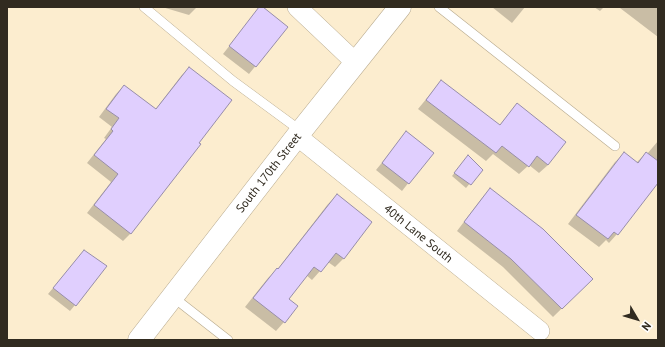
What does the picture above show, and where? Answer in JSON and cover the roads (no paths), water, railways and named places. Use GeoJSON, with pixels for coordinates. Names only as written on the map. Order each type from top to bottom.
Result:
{"type":"FeatureCollection","features":[{"type":"Feature","properties":{"kind":"street"},"geometry":{"type":"LineString","coordinates":[[297,7],[355,62]]}},
{"type":"Feature","properties":{"kind":"street","name":"South 170th Street"},"geometry":{"type":"LineString","coordinates":[[139,340],[355,62],[400,7]]}},
{"type":"Feature","properties":{"kind":"street","name":"40th Lane South"},"geometry":{"type":"LineString","coordinates":[[299,134],[540,331]]}},
{"type":"Feature","properties":{"kind":"lane"},"geometry":{"type":"LineString","coordinates":[[144,7],[232,81],[299,134]]}},
{"type":"Feature","properties":{"kind":"lane"},"geometry":{"type":"LineString","coordinates":[[439,7],[615,146]]}},
{"type":"Feature","properties":{"kind":"lane"},"geometry":{"type":"LineString","coordinates":[[173,297],[228,340]]}}]}
